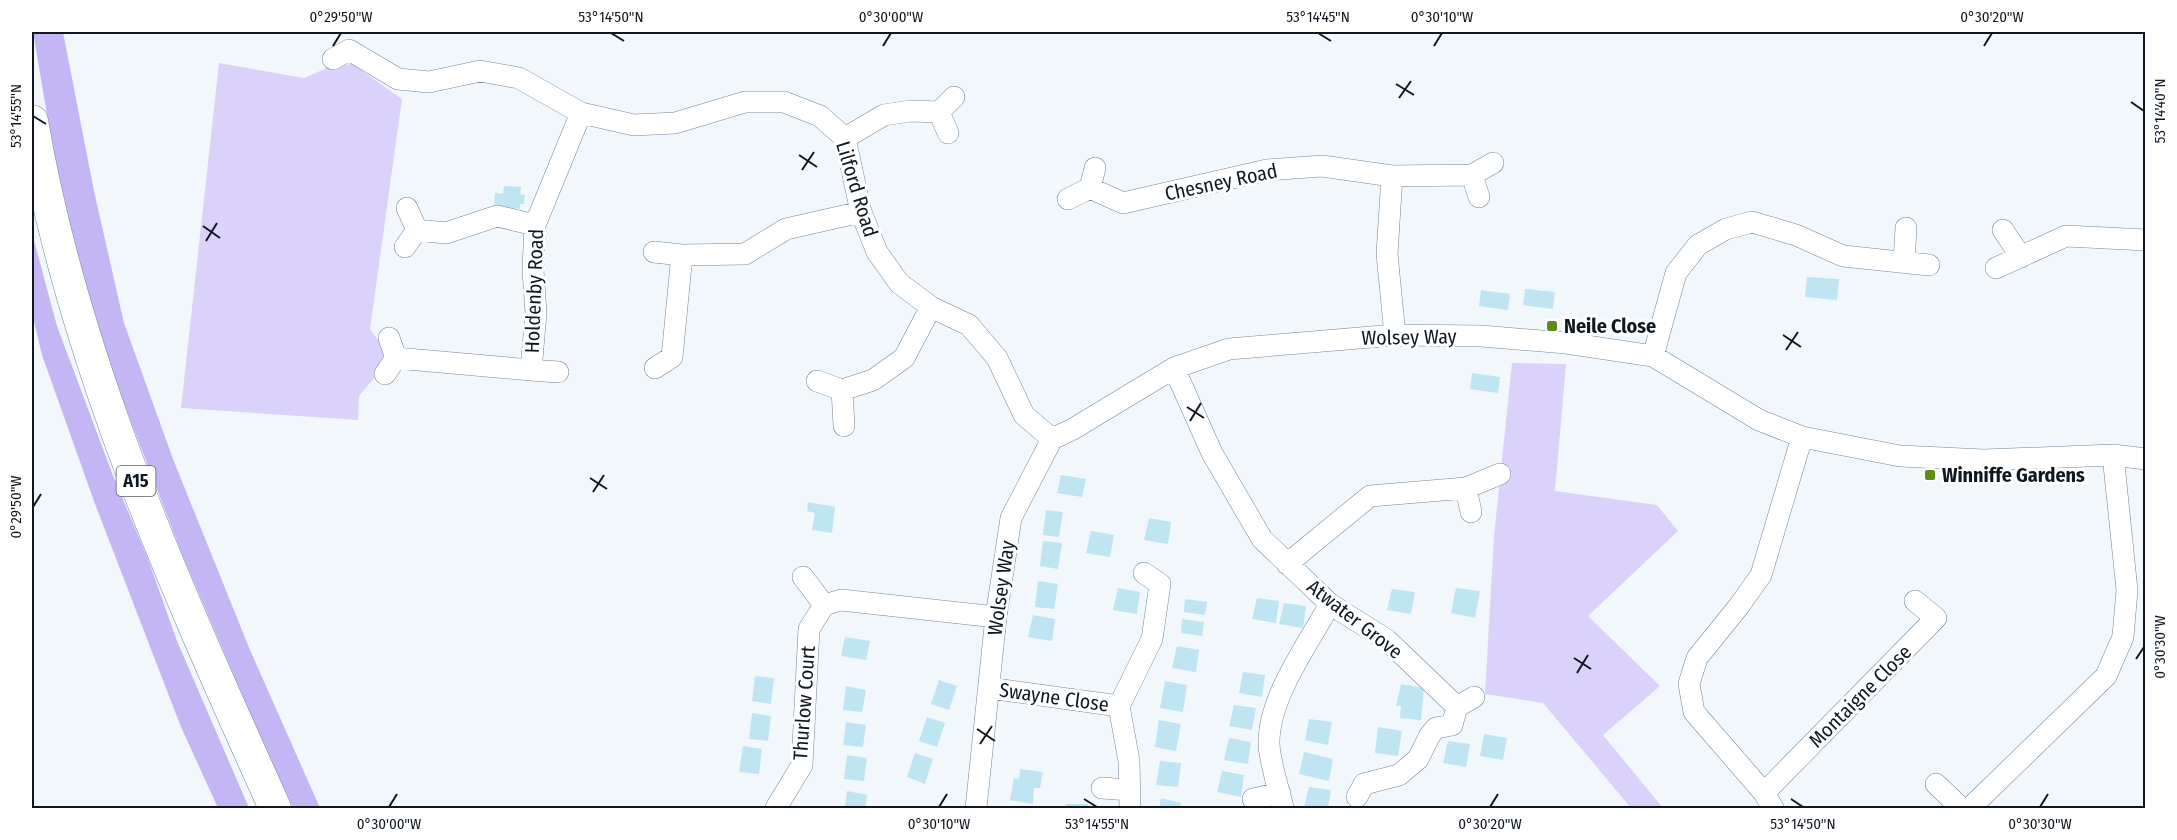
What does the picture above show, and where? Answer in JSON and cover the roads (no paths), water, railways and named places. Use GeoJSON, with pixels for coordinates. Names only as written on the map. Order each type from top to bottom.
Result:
{"type":"FeatureCollection","features":[{"type":"Feature","properties":{"kind":"highway","name":"A15"},"geometry":{"type":"LineString","coordinates":[[32,121],[63,262],[106,402],[203,644],[275,808]]}},
{"type":"Feature","properties":{"kind":"street","name":"Lilford Road"},"geometry":{"type":"LineString","coordinates":[[345,47],[398,79],[429,82],[480,71],[519,78],[581,113],[634,125],[675,123],[745,102],[784,102],[820,116],[845,138],[861,212],[878,252],[899,283],[931,307],[969,326],[998,358],[1024,415],[1052,440]]}},
{"type":"Feature","properties":{"kind":"street"},"geometry":{"type":"LineString","coordinates":[[845,138],[884,115],[910,111],[939,112],[954,97]]}},
{"type":"Feature","properties":{"kind":"street"},"geometry":{"type":"LineString","coordinates":[[939,112],[948,133]]}},
{"type":"Feature","properties":{"kind":"street","name":"Holdenby Road"},"geometry":{"type":"LineString","coordinates":[[531,370],[536,313],[533,270],[535,225],[581,113]]}},
{"type":"Feature","properties":{"kind":"street","name":"Chesney Road"},"geometry":{"type":"LineString","coordinates":[[1090,188],[1123,203],[1267,170],[1322,166],[1392,176],[1472,175],[1493,163]]}},
{"type":"Feature","properties":{"kind":"street"},"geometry":{"type":"LineString","coordinates":[[1068,198],[1090,188],[1095,168]]}},
{"type":"Feature","properties":{"kind":"street"},"geometry":{"type":"LineString","coordinates":[[1472,175],[1479,197]]}},
{"type":"Feature","properties":{"kind":"street"},"geometry":{"type":"LineString","coordinates":[[1392,176],[1387,254],[1395,336]]}},
{"type":"Feature","properties":{"kind":"street"},"geometry":{"type":"LineString","coordinates":[[407,208],[411,238],[446,233],[497,216],[535,225]]}},
{"type":"Feature","properties":{"kind":"street"},"geometry":{"type":"LineString","coordinates":[[654,252],[682,255],[745,254],[786,229],[861,212]]}},
{"type":"Feature","properties":{"kind":"street"},"geometry":{"type":"LineString","coordinates":[[1653,356],[1676,273],[1698,245],[1726,229],[1752,222],[1796,235],[1843,256],[1929,265]]}},
{"type":"Feature","properties":{"kind":"street"},"geometry":{"type":"LineString","coordinates":[[1904,262],[1906,228]]}},
{"type":"Feature","properties":{"kind":"street"},"geometry":{"type":"LineString","coordinates":[[2004,230],[2021,257]]}},
{"type":"Feature","properties":{"kind":"street"},"geometry":{"type":"LineString","coordinates":[[1996,268],[2066,236],[2145,240]]}},
{"type":"Feature","properties":{"kind":"street"},"geometry":{"type":"LineString","coordinates":[[672,364],[682,255]]}},
{"type":"Feature","properties":{"kind":"street"},"geometry":{"type":"LineString","coordinates":[[817,381],[842,390],[873,380],[904,358],[931,307]]}},
{"type":"Feature","properties":{"kind":"street","name":"Wolsey Way"},"geometry":{"type":"LineString","coordinates":[[976,808],[996,616],[1011,518],[1052,440],[1174,368],[1229,349],[1395,336],[1481,336],[1566,342],[1653,356],[1759,420],[1802,437],[1900,456],[1984,460],[2113,455],[2145,459]]}},
{"type":"Feature","properties":{"kind":"street","name":"Holdenby Road"},"geometry":{"type":"LineString","coordinates":[[390,357],[558,372]]}},
{"type":"Feature","properties":{"kind":"street","name":"Atwater Grove"},"geometry":{"type":"LineString","coordinates":[[1174,368],[1212,453],[1262,539],[1330,604],[1387,640],[1461,710],[1436,728],[1418,759],[1408,768],[1399,775],[1364,784],[1357,797]]}},
{"type":"Feature","properties":{"kind":"street"},"geometry":{"type":"LineString","coordinates":[[842,390],[844,426]]}},
{"type":"Feature","properties":{"kind":"street"},"geometry":{"type":"LineString","coordinates":[[1768,801],[1694,712],[1689,684],[1696,658],[1761,575],[1802,437]]}},
{"type":"Feature","properties":{"kind":"street"},"geometry":{"type":"LineString","coordinates":[[1970,808],[2106,676],[2123,637],[2127,590],[2113,455]]}},
{"type":"Feature","properties":{"kind":"street"},"geometry":{"type":"LineString","coordinates":[[1287,564],[1370,496],[1466,488],[1500,474]]}},
{"type":"Feature","properties":{"kind":"street"},"geometry":{"type":"LineString","coordinates":[[1466,488],[1471,512]]}},
{"type":"Feature","properties":{"kind":"street"},"geometry":{"type":"LineString","coordinates":[[803,577],[824,605],[841,600],[996,616]]}},
{"type":"Feature","properties":{"kind":"street","name":"Swayne Close"},"geometry":{"type":"LineString","coordinates":[[1102,788],[1130,799],[1129,762],[1119,706],[1152,639],[1160,578]]}},
{"type":"Feature","properties":{"kind":"street","name":"Montaigne Close"},"geometry":{"type":"LineString","coordinates":[[1768,801],[1936,618],[1915,601]]}},
{"type":"Feature","properties":{"kind":"street"},"geometry":{"type":"LineString","coordinates":[[1253,799],[1282,801],[1269,745],[1273,711],[1330,604]]}},
{"type":"Feature","properties":{"kind":"street","name":"Thurlow Court"},"geometry":{"type":"LineString","coordinates":[[783,806],[802,765],[809,629],[824,605]]}},
{"type":"Feature","properties":{"kind":"street","name":"Swayne Close"},"geometry":{"type":"LineString","coordinates":[[989,688],[1119,706]]}},
{"type":"Feature","properties":{"kind":"street"},"geometry":{"type":"LineString","coordinates":[[1936,784],[1961,808]]}},
{"type":"Feature","properties":{"kind":"place","name":"Neile Close"},"geometry":{"type":"Point","coordinates":[1552,326]}},
{"type":"Feature","properties":{"kind":"place","name":"Winniffe Gardens"},"geometry":{"type":"Point","coordinates":[1930,475]}}]}
